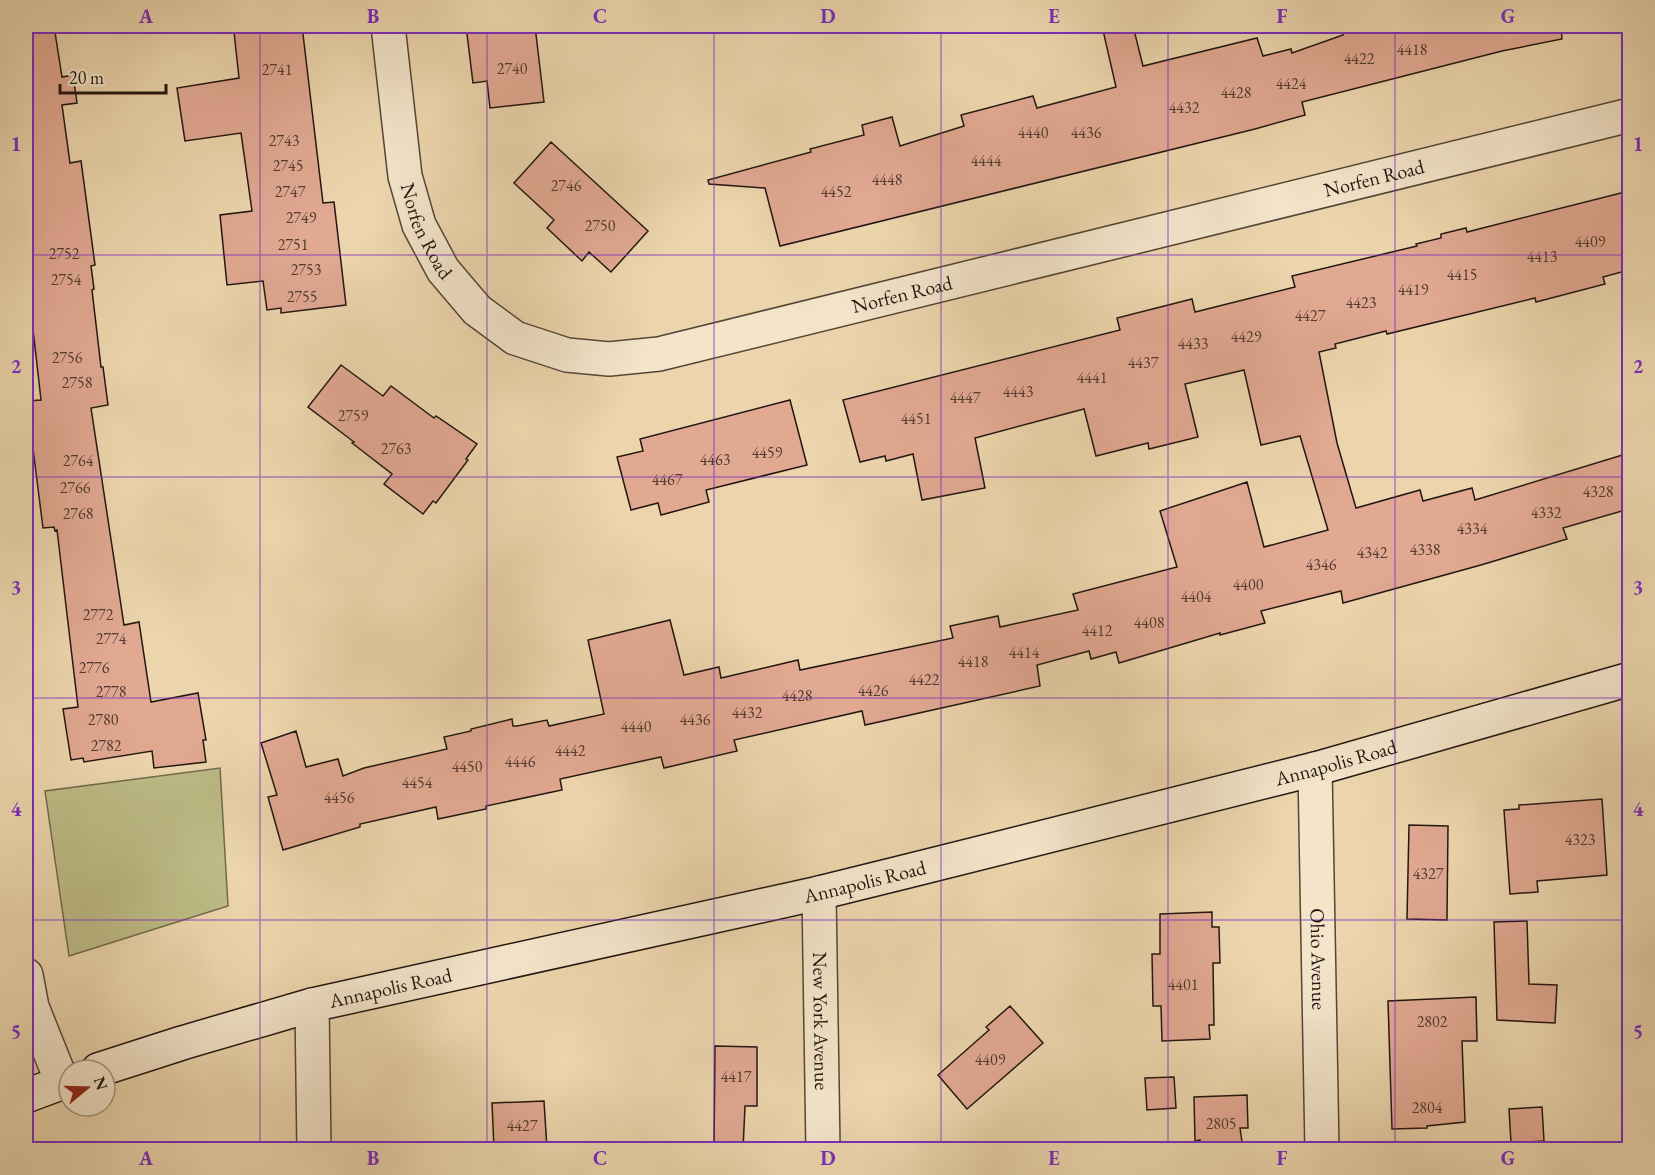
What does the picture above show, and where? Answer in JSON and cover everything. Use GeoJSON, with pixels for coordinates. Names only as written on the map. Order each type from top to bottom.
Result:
{"type":"FeatureCollection","features":[{"type":"Feature","properties":{"kind":"street","name":"Norfen Road"},"geometry":{"type":"LineString","coordinates":[[388,26],[405,176],[419,225],[443,270],[477,310],[515,338],[567,355],[609,360],[659,354],[1629,115]]}},
{"type":"Feature","properties":{"kind":"street","name":"Annapolis Road"},"geometry":{"type":"LineString","coordinates":[[117,1064],[312,1005],[819,893],[1315,769],[1629,679]]}},
{"type":"Feature","properties":{"kind":"street","name":"Ohio Avenue"},"geometry":{"type":"LineString","coordinates":[[1315,769],[1322,1149]]}},
{"type":"Feature","properties":{"kind":"street","name":"New York Avenue"},"geometry":{"type":"LineString","coordinates":[[819,893],[823,1149]]}},
{"type":"Feature","properties":{"kind":"street"},"geometry":{"type":"LineString","coordinates":[[26,975],[32,1007],[57,1063]]}},
{"type":"Feature","properties":{"kind":"street"},"geometry":{"type":"LineString","coordinates":[[312,1005],[314,1149]]}},
{"type":"Feature","properties":{"kind":"street"},"geometry":{"type":"LineString","coordinates":[[26,1096],[57,1084]]}},
{"type":"Feature","properties":{"kind":"shaded area"},"geometry":{"type":"Polygon","coordinates":[[[220,768],[228,906],[69,956],[45,791],[220,768]]]}},
{"type":"Feature","properties":{"kind":"building"},"geometry":{"type":"Polygon","coordinates":[[[26,26],[54,26],[62,77],[73,75],[77,103],[62,105],[70,163],[81,161],[95,265],[91,266],[94,289],[92,290],[108,405],[91,408],[124,625],[139,622],[151,702],[198,693],[206,740],[203,740],[206,762],[154,768],[152,751],[84,762],[83,758],[71,760],[63,709],[78,707],[57,530],[55,531],[54,527],[43,528],[27,401],[41,400],[29,294],[26,295],[26,26]]]}},
{"type":"Feature","properties":{"kind":"building"},"geometry":{"type":"Polygon","coordinates":[[[250,26],[302,26],[323,203],[334,202],[346,305],[281,313],[281,308],[267,310],[263,281],[227,285],[220,215],[252,211],[241,133],[185,141],[177,88],[239,78],[234,32],[250,30],[250,26]]]}},
{"type":"Feature","properties":{"kind":"building"},"geometry":{"type":"Polygon","coordinates":[[[466,26],[535,26],[544,102],[490,108],[487,81],[473,83],[466,26]]]}},
{"type":"Feature","properties":{"kind":"building"},"geometry":{"type":"Polygon","coordinates":[[[1102,26],[1133,26],[1143,66],[1257,38],[1263,56],[1291,49],[1292,53],[1343,35],[1341,26],[1561,26],[1562,39],[1502,51],[1302,102],[1305,115],[1255,129],[780,246],[765,188],[709,184],[708,180],[864,135],[862,125],[892,117],[900,146],[964,126],[961,115],[1033,96],[1037,108],[1116,87],[1102,26]]]}},
{"type":"Feature","properties":{"kind":"building"},"geometry":{"type":"Polygon","coordinates":[[[551,142],[648,231],[611,272],[589,252],[582,261],[547,228],[554,220],[514,183],[551,142]]]}},
{"type":"Feature","properties":{"kind":"building"},"geometry":{"type":"Polygon","coordinates":[[[1629,191],[1629,270],[1603,277],[1605,284],[1536,302],[1535,298],[1387,334],[1386,331],[1335,344],[1336,348],[1319,352],[1337,443],[1356,508],[1420,490],[1423,501],[1472,488],[1475,500],[1629,453],[1629,509],[1563,528],[1567,539],[1481,565],[1343,603],[1341,591],[1261,611],[1265,623],[1220,635],[1220,633],[1119,663],[1116,652],[1091,659],[1089,651],[1037,665],[1040,686],[865,725],[862,711],[734,740],[737,751],[664,768],[661,757],[560,779],[562,790],[438,819],[436,807],[360,824],[360,827],[283,850],[268,797],[277,795],[261,743],[296,731],[306,767],[338,759],[343,776],[364,768],[447,749],[444,737],[512,719],[513,726],[547,720],[549,726],[604,714],[588,640],[670,620],[684,675],[719,667],[721,678],[798,660],[800,670],[953,638],[950,626],[998,616],[1000,627],[1078,610],[1073,594],[1177,567],[1160,511],[1247,482],[1264,547],[1328,530],[1300,436],[1261,445],[1244,370],[1185,384],[1198,437],[1149,449],[1148,443],[1096,456],[1084,409],[975,438],[985,488],[922,500],[913,454],[886,461],[885,456],[860,462],[843,400],[1120,330],[1117,318],[1192,299],[1195,312],[1295,287],[1292,276],[1417,246],[1416,244],[1441,238],[1441,234],[1466,228],[1467,232],[1629,191]]]}},
{"type":"Feature","properties":{"kind":"building"},"geometry":{"type":"Polygon","coordinates":[[[341,365],[383,396],[391,386],[434,418],[436,416],[477,444],[436,503],[433,501],[423,514],[384,484],[392,474],[308,407],[341,365]]]}},
{"type":"Feature","properties":{"kind":"building"},"geometry":{"type":"Polygon","coordinates":[[[790,400],[807,465],[706,490],[709,502],[661,515],[658,503],[631,510],[617,457],[643,451],[640,439],[790,400]]]}},
{"type":"Feature","properties":{"kind":"building"},"geometry":{"type":"Polygon","coordinates":[[[1602,799],[1607,875],[1537,881],[1538,892],[1510,894],[1504,810],[1519,809],[1519,805],[1602,799]]]}},
{"type":"Feature","properties":{"kind":"building"},"geometry":{"type":"Polygon","coordinates":[[[1409,825],[1448,826],[1447,920],[1407,919],[1409,825]]]}},
{"type":"Feature","properties":{"kind":"building"},"geometry":{"type":"Polygon","coordinates":[[[1212,912],[1212,927],[1219,927],[1220,963],[1213,963],[1214,1025],[1209,1025],[1210,1039],[1162,1041],[1161,1006],[1153,1006],[1152,954],[1160,954],[1160,914],[1212,912]]]}},
{"type":"Feature","properties":{"kind":"building"},"geometry":{"type":"Polygon","coordinates":[[[1527,921],[1529,984],[1557,985],[1555,1023],[1497,1020],[1494,922],[1527,921]]]}},
{"type":"Feature","properties":{"kind":"building"},"geometry":{"type":"Polygon","coordinates":[[[1476,997],[1477,1041],[1462,1041],[1465,1122],[1427,1126],[1427,1128],[1392,1129],[1388,1001],[1476,997]]]}},
{"type":"Feature","properties":{"kind":"building"},"geometry":{"type":"Polygon","coordinates":[[[1010,1006],[1043,1043],[967,1109],[938,1075],[989,1030],[986,1027],[1010,1006]]]}},
{"type":"Feature","properties":{"kind":"building"},"geometry":{"type":"Polygon","coordinates":[[[715,1046],[757,1047],[757,1106],[745,1106],[743,1149],[714,1149],[715,1046]]]}},
{"type":"Feature","properties":{"kind":"building"},"geometry":{"type":"Polygon","coordinates":[[[1174,1077],[1176,1108],[1147,1110],[1145,1078],[1174,1077]]]}},
{"type":"Feature","properties":{"kind":"building"},"geometry":{"type":"Polygon","coordinates":[[[1247,1095],[1248,1128],[1240,1128],[1242,1142],[1200,1144],[1200,1140],[1195,1141],[1194,1097],[1247,1095]]]}},
{"type":"Feature","properties":{"kind":"building"},"geometry":{"type":"Polygon","coordinates":[[[544,1101],[547,1149],[494,1149],[492,1103],[544,1101]]]}},
{"type":"Feature","properties":{"kind":"building"},"geometry":{"type":"Polygon","coordinates":[[[1542,1107],[1544,1141],[1511,1143],[1509,1109],[1542,1107]]]}}]}
